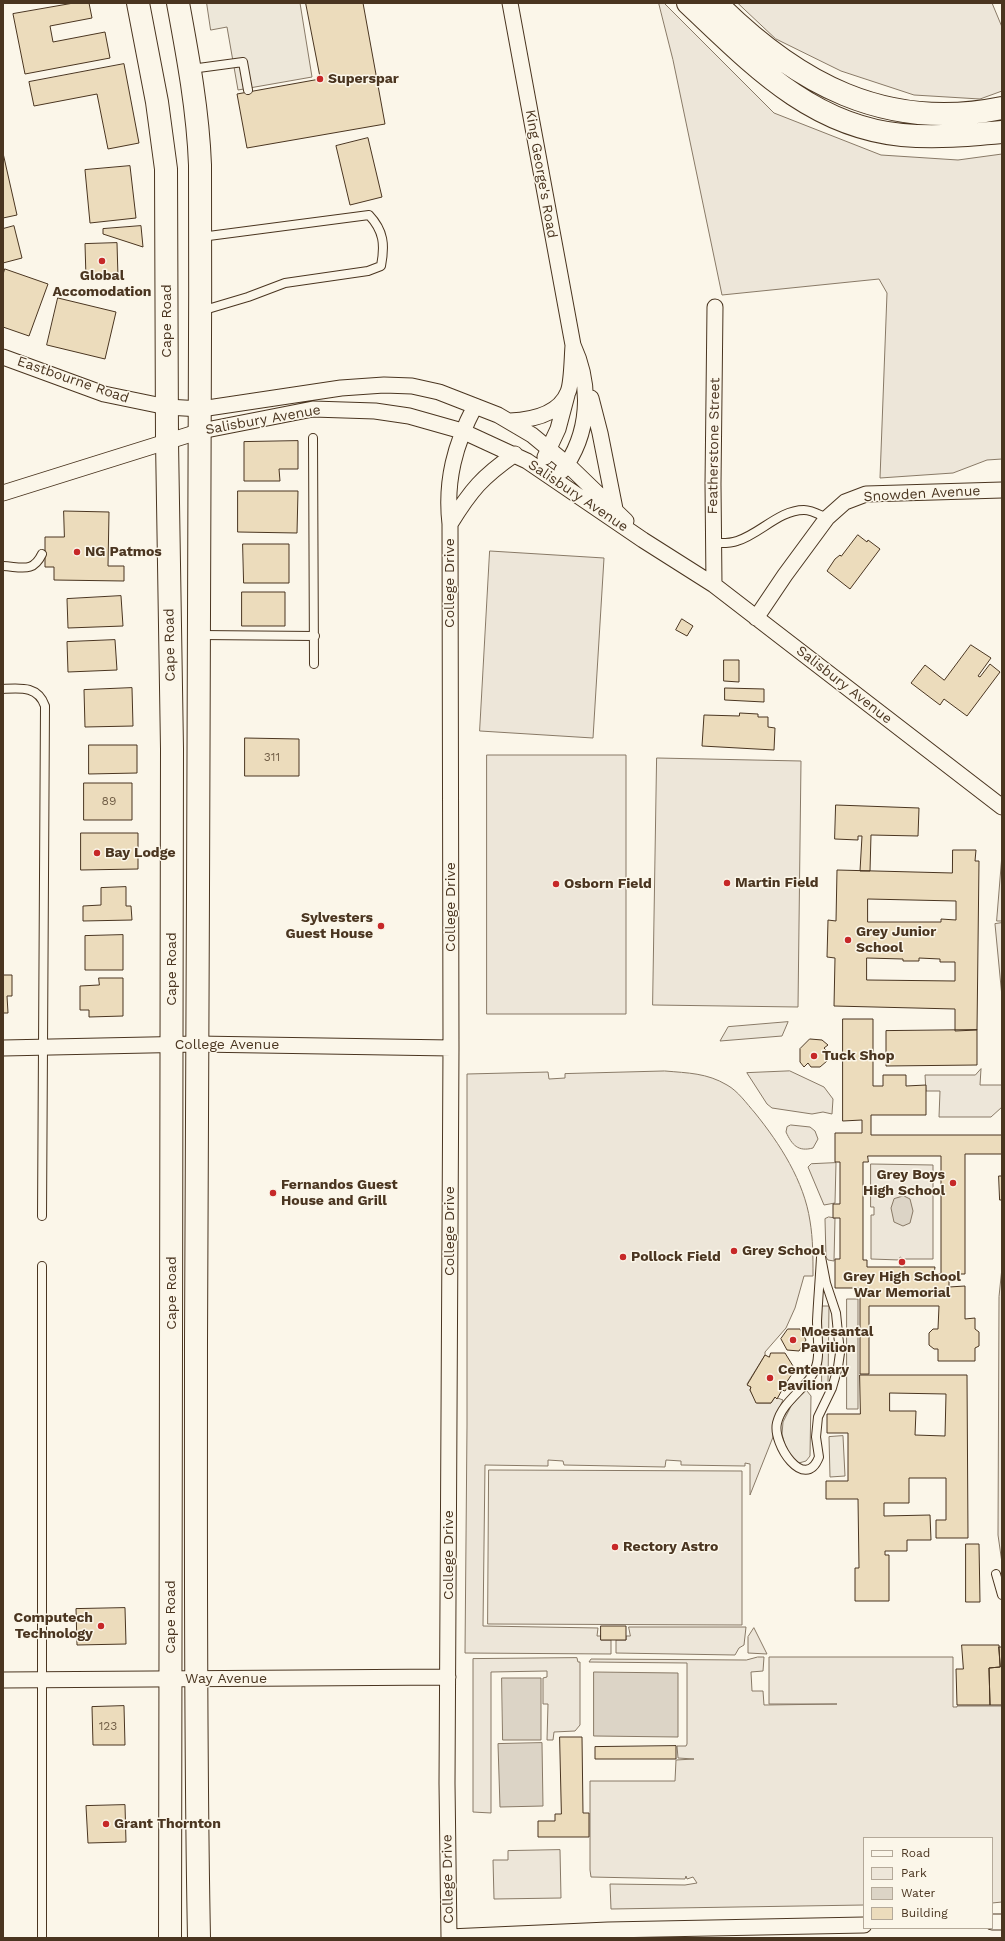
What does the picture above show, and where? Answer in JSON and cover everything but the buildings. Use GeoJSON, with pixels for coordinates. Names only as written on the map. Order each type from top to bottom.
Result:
{"type":"FeatureCollection","features":[{"type":"Feature","properties":{"kind":"main road","name":"Cape Road"},"geometry":{"type":"LineString","coordinates":[[138,3],[157,102],[166,169],[167,441],[172,749],[170,1938]]}},
{"type":"Feature","properties":{"kind":"main road","name":"Cape Road"},"geometry":{"type":"LineString","coordinates":[[178,3],[190,69],[199,140],[201,311],[197,1044],[196,1679],[199,1938]]}},
{"type":"Feature","properties":{"kind":"main road"},"geometry":{"type":"LineString","coordinates":[[688,3],[757,68],[782,88],[809,106],[840,120],[873,130],[903,135],[949,137],[1002,132]]}},
{"type":"Feature","properties":{"kind":"main road"},"geometry":{"type":"LineString","coordinates":[[716,3],[739,26],[778,58],[804,75],[833,90],[878,106],[918,113],[960,114],[1002,108]]}},
{"type":"Feature","properties":{"kind":"street","name":"King George's Road"},"geometry":{"type":"LineString","coordinates":[[510,3],[573,345],[581,362],[600,433],[615,509]]}},
{"type":"Feature","properties":{"kind":"street","name":"Featherstone Street"},"geometry":{"type":"LineString","coordinates":[[714,585],[715,307]]}},
{"type":"Feature","properties":{"kind":"street","name":"King George's Road"},"geometry":{"type":"LineString","coordinates":[[540,469],[558,429],[568,392],[573,345]]}},
{"type":"Feature","properties":{"kind":"street","name":"Eastbourne Road"},"geometry":{"type":"LineString","coordinates":[[3,357],[104,394],[167,407]]}},
{"type":"Feature","properties":{"kind":"street","name":"King George's Road"},"geometry":{"type":"LineString","coordinates":[[555,480],[567,464],[576,447],[586,413],[581,362]]}},
{"type":"Feature","properties":{"kind":"street","name":"Salisbury Avenue"},"geometry":{"type":"LineString","coordinates":[[167,407],[201,408],[341,388],[384,384],[412,386],[439,392],[510,421],[550,449],[615,509],[643,540]]}},
{"type":"Feature","properties":{"kind":"street"},"geometry":{"type":"LineString","coordinates":[[510,421],[528,420],[545,414],[558,405],[568,392]]}},
{"type":"Feature","properties":{"kind":"street","name":"College Drive"},"geometry":{"type":"LineString","coordinates":[[449,1938],[447,1783],[451,1048],[450,524],[448,505],[452,467],[462,431],[475,406]]}},
{"type":"Feature","properties":{"kind":"street","name":"Salisbury Avenue"},"geometry":{"type":"LineString","coordinates":[[3,493],[201,431],[313,409],[343,409],[409,416],[462,431],[515,454],[540,469],[643,540],[714,585],[1002,807]]}},
{"type":"Feature","properties":{"kind":"street","name":"College Drive"},"geometry":{"type":"LineString","coordinates":[[450,524],[468,495],[482,479],[515,454]]}},
{"type":"Feature","properties":{"kind":"street","name":"Snowden Avenue"},"geometry":{"type":"LineString","coordinates":[[756,618],[785,575],[827,518],[845,502],[866,494],[1002,490]]}},
{"type":"Feature","properties":{"kind":"street","name":"College Avenue"},"geometry":{"type":"LineString","coordinates":[[3,1048],[197,1044],[451,1048]]}},
{"type":"Feature","properties":{"kind":"street","name":"Way Avenue"},"geometry":{"type":"LineString","coordinates":[[3,1680],[448,1677]]}},
{"type":"Feature","properties":{"kind":"street"},"geometry":{"type":"LineString","coordinates":[[449,1938],[608,1930],[814,1932],[863,1925]]}},
{"type":"Feature","properties":{"kind":"lane"},"geometry":{"type":"LineString","coordinates":[[190,69],[242,62],[248,90]]}},
{"type":"Feature","properties":{"kind":"lane"},"geometry":{"type":"LineString","coordinates":[[200,237],[370,215],[377,223],[385,248],[382,266],[368,271],[285,283],[248,297],[201,311]]}},
{"type":"Feature","properties":{"kind":"lane"},"geometry":{"type":"LineString","coordinates":[[314,438],[314,664]]}},
{"type":"Feature","properties":{"kind":"lane"},"geometry":{"type":"LineString","coordinates":[[713,543],[738,541],[784,515],[803,510],[812,511],[827,518]]}},
{"type":"Feature","properties":{"kind":"lane"},"geometry":{"type":"LineString","coordinates":[[3,566],[31,567],[37,565],[42,554]]}},
{"type":"Feature","properties":{"kind":"lane"},"geometry":{"type":"LineString","coordinates":[[200,635],[315,636]]}},
{"type":"Feature","properties":{"kind":"lane"},"geometry":{"type":"LineString","coordinates":[[3,689],[31,690],[38,693],[45,706],[42,1216]]}},
{"type":"Feature","properties":{"kind":"lane"},"geometry":{"type":"LineString","coordinates":[[821,1257],[826,1283],[836,1313],[840,1353],[834,1383],[818,1417],[816,1437],[819,1457],[813,1466],[804,1470],[799,1468],[787,1456],[779,1440],[777,1423],[794,1395],[810,1380],[817,1363],[821,1257]]}},
{"type":"Feature","properties":{"kind":"lane"},"geometry":{"type":"LineString","coordinates":[[42,1266],[42,1938]]}},
{"type":"Feature","properties":{"kind":"lane"},"geometry":{"type":"LineString","coordinates":[[996,1574],[1002,1595]]}},
{"type":"Feature","properties":{"kind":"green space"},"geometry":{"type":"Polygon","coordinates":[[[659,3],[664,3],[774,113],[881,155],[958,160],[1002,154],[1002,459],[987,460],[953,473],[880,478],[887,293],[879,279],[722,295],[673,60],[659,3]]]}},
{"type":"Feature","properties":{"kind":"green space"},"geometry":{"type":"Polygon","coordinates":[[[738,3],[992,3],[1002,27],[1002,91],[980,99],[914,95],[841,71],[776,39],[738,3]]]}},
{"type":"Feature","properties":{"kind":"green space"},"geometry":{"type":"Polygon","coordinates":[[[490,551],[604,558],[593,738],[480,731],[490,551]]]}},
{"type":"Feature","properties":{"kind":"green space","name":"Osborn Field"},"geometry":{"type":"Polygon","coordinates":[[[487,755],[626,755],[626,1014],[487,1014],[487,755]]]}},
{"type":"Feature","properties":{"kind":"green space","name":"Martin Field"},"geometry":{"type":"Polygon","coordinates":[[[657,758],[801,761],[798,1007],[653,1005],[657,758]]]}},
{"type":"Feature","properties":{"kind":"green space"},"geometry":{"type":"Polygon","coordinates":[[[1002,855],[1002,921],[997,921],[1002,855]]]}},
{"type":"Feature","properties":{"kind":"green space"},"geometry":{"type":"Polygon","coordinates":[[[1002,923],[1002,997],[995,924],[1002,923]]]}},
{"type":"Feature","properties":{"kind":"green space"},"geometry":{"type":"Polygon","coordinates":[[[981,1069],[980,1085],[1002,1085],[1002,1107],[991,1117],[939,1117],[940,1091],[926,1091],[925,1075],[975,1075],[981,1069]]]}},
{"type":"Feature","properties":{"kind":"green space"},"geometry":{"type":"Polygon","coordinates":[[[665,1071],[697,1074],[712,1078],[727,1085],[739,1094],[782,1150],[797,1177],[807,1206],[812,1235],[813,1276],[804,1276],[795,1308],[786,1328],[765,1352],[765,1355],[747,1384],[751,1387],[750,1390],[757,1403],[771,1403],[775,1397],[783,1400],[775,1417],[773,1437],[750,1495],[750,1464],[745,1463],[745,1466],[681,1465],[681,1461],[666,1460],[665,1467],[564,1465],[563,1461],[548,1460],[548,1466],[485,1465],[483,1626],[598,1628],[597,1636],[601,1636],[601,1640],[611,1640],[611,1654],[465,1653],[467,1425],[467,1074],[548,1072],[549,1079],[565,1078],[565,1074],[665,1071]]]}},
{"type":"Feature","properties":{"kind":"green space"},"geometry":{"type":"Polygon","coordinates":[[[790,1071],[824,1087],[833,1099],[832,1114],[823,1112],[812,1114],[772,1108],[767,1104],[747,1073],[790,1071]]]}},
{"type":"Feature","properties":{"kind":"green space"},"geometry":{"type":"Polygon","coordinates":[[[791,1125],[810,1127],[815,1131],[818,1139],[813,1148],[803,1149],[793,1144],[786,1132],[787,1127],[791,1125]]]}},
{"type":"Feature","properties":{"kind":"green space"},"geometry":{"type":"Polygon","coordinates":[[[836,1163],[835,1203],[824,1205],[808,1167],[811,1164],[836,1163]]]}},
{"type":"Feature","properties":{"kind":"green space"},"geometry":{"type":"Polygon","coordinates":[[[871,1164],[933,1165],[933,1259],[904,1259],[900,1257],[900,1260],[871,1259],[871,1215],[874,1215],[874,1207],[871,1207],[871,1164]]]}},
{"type":"Feature","properties":{"kind":"green space"},"geometry":{"type":"Polygon","coordinates":[[[829,1217],[835,1218],[834,1261],[828,1260],[826,1257],[825,1219],[829,1217]]]}},
{"type":"Feature","properties":{"kind":"green space"},"geometry":{"type":"Polygon","coordinates":[[[1002,1268],[1002,1563],[998,1535],[999,1297],[1002,1268]]]}},
{"type":"Feature","properties":{"kind":"green space","name":"Rectory Astro"},"geometry":{"type":"Polygon","coordinates":[[[489,1470],[742,1471],[742,1625],[488,1624],[489,1470]]]}},
{"type":"Feature","properties":{"kind":"green space"},"geometry":{"type":"Polygon","coordinates":[[[629,1627],[746,1627],[744,1645],[739,1648],[735,1655],[616,1653],[616,1640],[626,1640],[626,1636],[630,1636],[629,1627]]]}},
{"type":"Feature","properties":{"kind":"green space"},"geometry":{"type":"Polygon","coordinates":[[[754,1628],[767,1654],[748,1653],[748,1637],[754,1628]]]}},
{"type":"Feature","properties":{"kind":"green space"},"geometry":{"type":"Polygon","coordinates":[[[764,1657],[763,1671],[751,1672],[752,1691],[763,1691],[764,1705],[837,1704],[769,1704],[769,1657],[953,1657],[953,1707],[1002,1706],[1002,1902],[993,1903],[993,1837],[863,1837],[863,1905],[611,1909],[610,1884],[685,1885],[697,1883],[693,1877],[687,1879],[686,1876],[685,1879],[591,1877],[590,1870],[590,1781],[675,1781],[676,1760],[694,1759],[678,1758],[677,1746],[686,1746],[687,1744],[687,1663],[589,1662],[591,1659],[746,1660],[764,1657]]]}},
{"type":"Feature","properties":{"kind":"green space"},"geometry":{"type":"Polygon","coordinates":[[[577,1658],[578,1662],[580,1662],[580,1725],[575,1731],[554,1732],[553,1740],[547,1740],[548,1704],[543,1704],[543,1678],[547,1677],[547,1671],[491,1672],[491,1813],[473,1812],[473,1659],[577,1658]]]}},
{"type":"Feature","properties":{"kind":"green space"},"geometry":{"type":"Polygon","coordinates":[[[560,1850],[561,1898],[494,1899],[493,1860],[508,1860],[508,1851],[560,1850]]]}},
{"type":"Feature","properties":{"kind":"shaded area"},"geometry":{"type":"Polygon","coordinates":[[[207,3],[300,3],[312,77],[238,90],[227,27],[211,30],[207,3]]]}},
{"type":"Feature","properties":{"kind":"shaded area"},"geometry":{"type":"Polygon","coordinates":[[[788,1022],[782,1036],[720,1041],[728,1027],[788,1022]]]}},
{"type":"Feature","properties":{"kind":"shaded area"},"geometry":{"type":"Polygon","coordinates":[[[847,1299],[858,1299],[858,1409],[847,1409],[847,1299]]]}},
{"type":"Feature","properties":{"kind":"shaded area"},"geometry":{"type":"Polygon","coordinates":[[[822,1306],[829,1306],[828,1384],[822,1384],[822,1306]]]}},
{"type":"Feature","properties":{"kind":"shaded area"},"geometry":{"type":"Polygon","coordinates":[[[807,1391],[811,1396],[810,1456],[806,1461],[799,1463],[791,1457],[785,1445],[782,1434],[783,1422],[791,1406],[803,1392],[807,1391]]]}},
{"type":"Feature","properties":{"kind":"shaded area"},"geometry":{"type":"Polygon","coordinates":[[[843,1436],[845,1476],[830,1477],[829,1437],[843,1436]]]}},
{"type":"Feature","properties":{"kind":"water"},"geometry":{"type":"Polygon","coordinates":[[[904,1196],[910,1199],[913,1211],[910,1223],[903,1226],[894,1222],[891,1208],[894,1199],[904,1196]]]}},
{"type":"Feature","properties":{"kind":"water"},"geometry":{"type":"Polygon","coordinates":[[[594,1672],[678,1673],[678,1737],[594,1736],[594,1672]]]}},
{"type":"Feature","properties":{"kind":"water"},"geometry":{"type":"Polygon","coordinates":[[[502,1678],[541,1678],[541,1740],[503,1740],[502,1678]]]}},
{"type":"Feature","properties":{"kind":"water"},"geometry":{"type":"Polygon","coordinates":[[[542,1743],[543,1806],[500,1807],[498,1744],[542,1743]]]}},
{"type":"Feature","properties":{"kind":"place","name":"Superspar"},"geometry":{"type":"Point","coordinates":[320,79]}},
{"type":"Feature","properties":{"kind":"place","name":"Global Accomodation"},"geometry":{"type":"Point","coordinates":[102,261]}},
{"type":"Feature","properties":{"kind":"place","name":"NG Patmos"},"geometry":{"type":"Point","coordinates":[77,552]}},
{"type":"Feature","properties":{"kind":"place","name":"Bay Lodge"},"geometry":{"type":"Point","coordinates":[97,853]}},
{"type":"Feature","properties":{"kind":"place","name":"Martin Field"},"geometry":{"type":"Point","coordinates":[727,883]}},
{"type":"Feature","properties":{"kind":"place","name":"Osborn Field"},"geometry":{"type":"Point","coordinates":[556,884]}},
{"type":"Feature","properties":{"kind":"place","name":"Sylvesters Guest House"},"geometry":{"type":"Point","coordinates":[381,926]}},
{"type":"Feature","properties":{"kind":"place","name":"Grey Junior School"},"geometry":{"type":"Point","coordinates":[848,940]}},
{"type":"Feature","properties":{"kind":"place","name":"Tuck Shop"},"geometry":{"type":"Point","coordinates":[814,1056]}},
{"type":"Feature","properties":{"kind":"place","name":"Grey Boys High School"},"geometry":{"type":"Point","coordinates":[953,1183]}},
{"type":"Feature","properties":{"kind":"place","name":"Fernandos Guest House and Grill"},"geometry":{"type":"Point","coordinates":[273,1193]}},
{"type":"Feature","properties":{"kind":"place","name":"Grey School"},"geometry":{"type":"Point","coordinates":[734,1251]}},
{"type":"Feature","properties":{"kind":"place","name":"Pollock Field"},"geometry":{"type":"Point","coordinates":[623,1257]}},
{"type":"Feature","properties":{"kind":"place","name":"Grey High School War Memorial"},"geometry":{"type":"Point","coordinates":[902,1262]}},
{"type":"Feature","properties":{"kind":"place","name":"Moesantal Pavilion"},"geometry":{"type":"Point","coordinates":[793,1340]}},
{"type":"Feature","properties":{"kind":"place","name":"Centenary Pavilion"},"geometry":{"type":"Point","coordinates":[770,1378]}},
{"type":"Feature","properties":{"kind":"place","name":"Rectory Astro"},"geometry":{"type":"Point","coordinates":[615,1547]}},
{"type":"Feature","properties":{"kind":"place","name":"Computech Technology"},"geometry":{"type":"Point","coordinates":[101,1626]}},
{"type":"Feature","properties":{"kind":"place","name":"Grant Thornton"},"geometry":{"type":"Point","coordinates":[106,1824]}}]}
